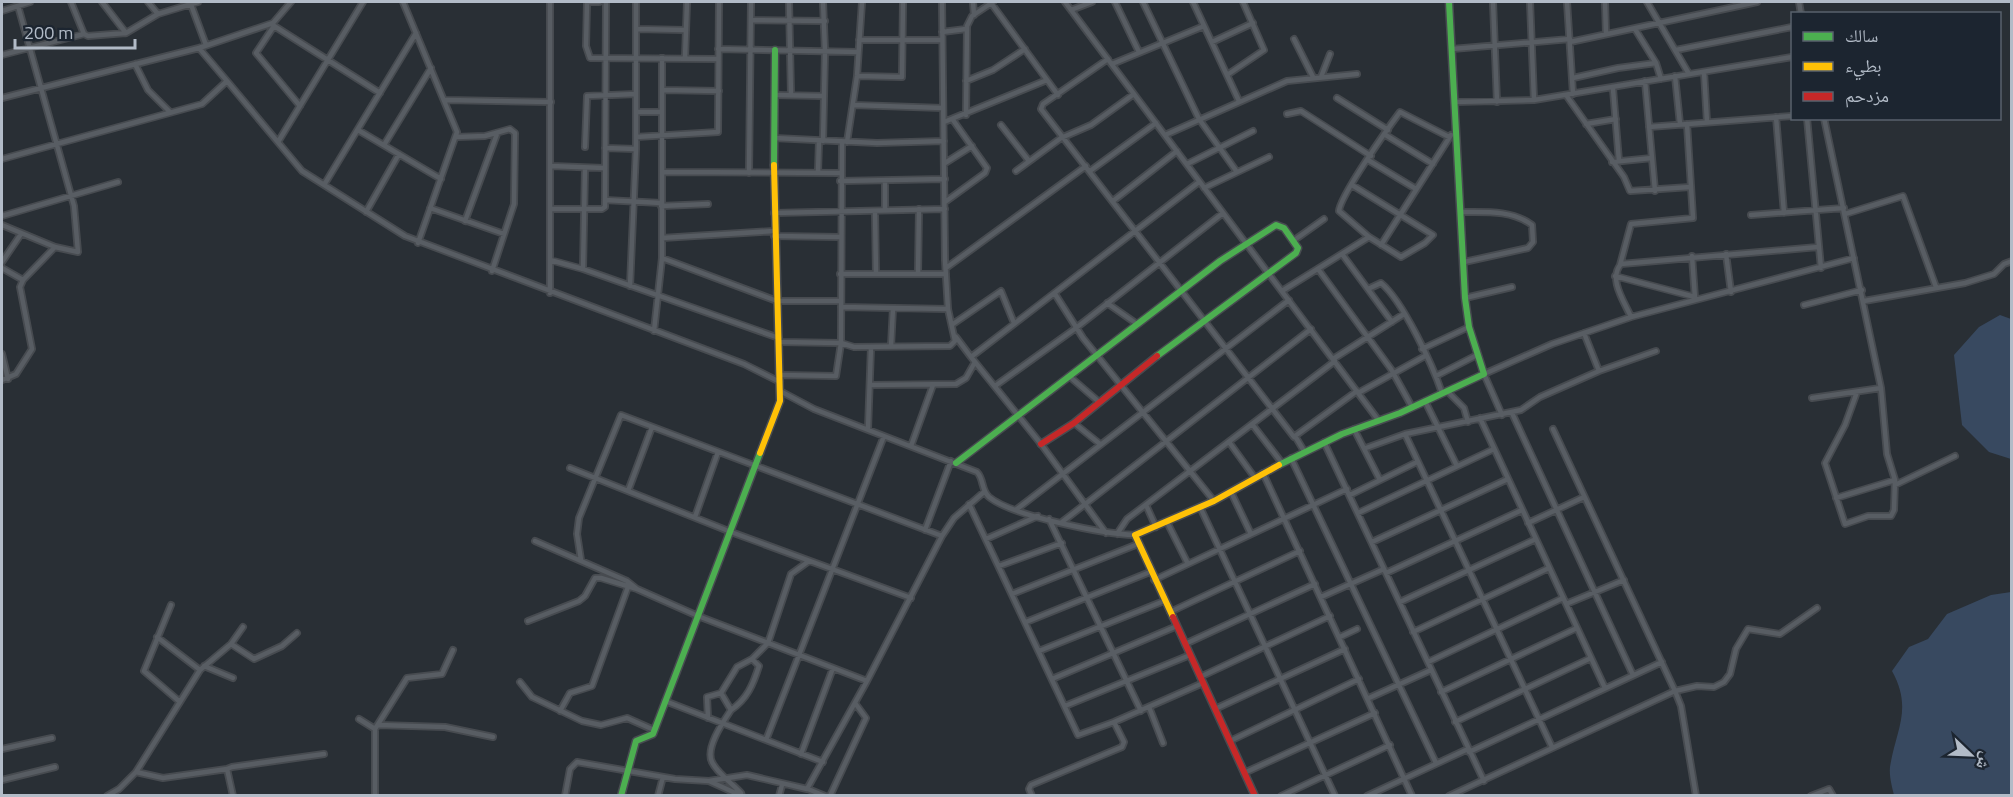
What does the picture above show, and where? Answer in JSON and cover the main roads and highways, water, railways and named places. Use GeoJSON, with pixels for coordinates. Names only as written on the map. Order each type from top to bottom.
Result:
{"type":"FeatureCollection","features":[{"type":"Feature","properties":{"kind":"water"},"geometry":{"type":"Polygon","coordinates":[[[2000,315],[2011,319],[2011,459],[1989,452],[1962,425],[1954,355],[1979,327],[2000,315]]]}},
{"type":"Feature","properties":{"kind":"water"},"geometry":{"type":"Polygon","coordinates":[[[2011,592],[2011,795],[1894,795],[1890,767],[1902,708],[1898,684],[1892,671],[1909,647],[1928,639],[1947,614],[1991,595],[2011,592]]]}}]}
